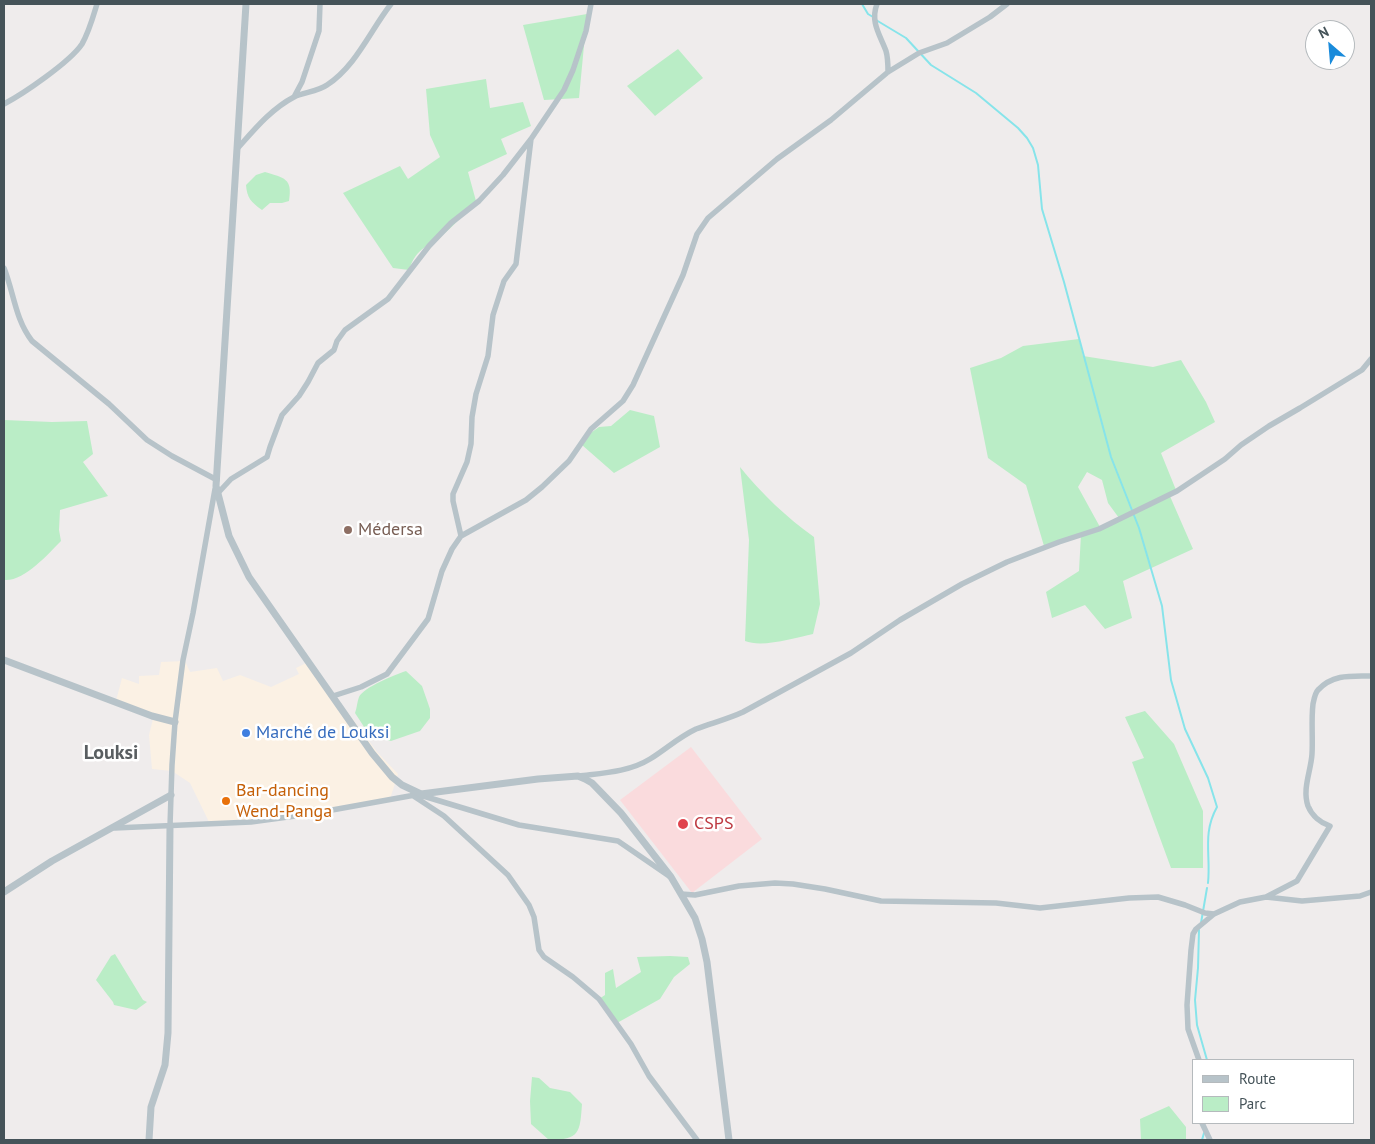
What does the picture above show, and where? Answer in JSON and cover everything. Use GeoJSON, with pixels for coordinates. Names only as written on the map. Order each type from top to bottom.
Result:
{"type":"FeatureCollection","features":[{"type":"Feature","properties":{"kind":"street"},"geometry":{"type":"LineString","coordinates":[[4,104],[23,93],[76,51],[88,32],[97,4]]}},
{"type":"Feature","properties":{"kind":"street"},"geometry":{"type":"LineString","coordinates":[[149,1140],[151,1107],[165,1065],[168,1033],[170,826],[175,722],[183,660],[194,613],[217,486],[246,4]]}},
{"type":"Feature","properties":{"kind":"street"},"geometry":{"type":"LineString","coordinates":[[294,97],[302,82],[319,31],[320,4]]}},
{"type":"Feature","properties":{"kind":"street"},"geometry":{"type":"LineString","coordinates":[[237,149],[262,122],[294,97],[326,86],[347,67],[356,57],[379,18],[391,4]]}},
{"type":"Feature","properties":{"kind":"street"},"geometry":{"type":"LineString","coordinates":[[217,486],[267,457],[282,415],[308,382],[318,363],[334,350],[337,341],[345,330],[388,299],[429,246],[451,223],[479,201],[503,175],[531,139],[564,90],[573,70],[586,31],[591,4]]}},
{"type":"Feature","properties":{"kind":"street"},"geometry":{"type":"LineString","coordinates":[[877,4],[874,16],[875,25],[886,53],[888,72]]}},
{"type":"Feature","properties":{"kind":"street"},"geometry":{"type":"LineString","coordinates":[[333,696],[361,687],[387,674],[428,619],[442,571],[452,549],[461,536],[526,500],[542,487],[568,461],[591,429],[623,401],[633,385],[683,274],[697,234],[708,218],[777,159],[831,120],[888,72],[919,53],[947,43],[990,17],[1007,4]]}},
{"type":"Feature","properties":{"kind":"street"},"geometry":{"type":"LineString","coordinates":[[461,536],[453,494],[467,462],[472,444],[472,418],[476,394],[488,356],[494,315],[504,281],[516,264],[531,139]]}},
{"type":"Feature","properties":{"kind":"street"},"geometry":{"type":"LineString","coordinates":[[4,268],[17,315],[24,331],[32,341],[109,404],[147,440],[217,486],[229,536],[249,577],[372,753],[402,786],[444,816],[508,875],[529,905],[534,917],[539,950],[544,957],[573,977],[599,999],[631,1044],[649,1076],[697,1140]]}},
{"type":"Feature","properties":{"kind":"street"},"geometry":{"type":"LineString","coordinates":[[112,828],[251,822],[310,814],[417,795],[538,779],[614,772],[635,766],[649,760],[683,736],[743,712],[851,653],[900,620],[962,584],[1007,562],[1098,529],[1177,491],[1225,460],[1241,444],[1362,370],[1371,359]]}},
{"type":"Feature","properties":{"kind":"street"},"geometry":{"type":"LineString","coordinates":[[4,660],[152,716],[175,722]]}},
{"type":"Feature","properties":{"kind":"street"},"geometry":{"type":"LineString","coordinates":[[1199,1059],[1188,1029],[1187,1006],[1193,934],[1196,929],[1214,914],[1240,902],[1266,897],[1297,881],[1330,826],[1320,821],[1310,811],[1308,804],[1307,789],[1312,755],[1313,705],[1317,691],[1330,680],[1347,675],[1371,676]]}},
{"type":"Feature","properties":{"kind":"street"},"geometry":{"type":"LineString","coordinates":[[578,776],[592,783],[621,813],[671,877],[699,928],[705,954],[729,1140]]}},
{"type":"Feature","properties":{"kind":"street"},"geometry":{"type":"LineString","coordinates":[[4,892],[52,862],[171,795]]}},
{"type":"Feature","properties":{"kind":"street"},"geometry":{"type":"LineString","coordinates":[[417,795],[519,825],[618,841],[671,877]]}},
{"type":"Feature","properties":{"kind":"street"},"geometry":{"type":"LineString","coordinates":[[681,894],[695,895],[740,886],[775,883],[825,889],[881,901],[996,903],[1040,908],[1128,898],[1158,897],[1185,904],[1205,913],[1214,914]]}},
{"type":"Feature","properties":{"kind":"street"},"geometry":{"type":"LineString","coordinates":[[1266,897],[1302,901],[1360,896],[1371,892]]}},
{"type":"Feature","properties":{"kind":"street"},"geometry":{"type":"LineString","coordinates":[[1202,1124],[1210,1140]]}},
{"type":"Feature","properties":{"kind":"shaded area"},"geometry":{"type":"Polygon","coordinates":[[[185,661],[190,672],[217,668],[223,681],[240,675],[271,687],[299,674],[296,668],[310,661],[377,752],[398,774],[390,799],[251,822],[210,824],[190,783],[172,771],[152,769],[149,735],[154,715],[116,701],[122,678],[139,684],[139,676],[159,675],[161,662],[185,661]]]}},
{"type":"Feature","properties":{"kind":"shaded area"},"geometry":{"type":"Polygon","coordinates":[[[691,747],[762,839],[692,893],[620,800],[691,747]]]}},
{"type":"Feature","properties":{"kind":"green space"},"geometry":{"type":"Polygon","coordinates":[[[587,14],[579,98],[544,100],[523,25],[587,14]]]}},
{"type":"Feature","properties":{"kind":"green space"},"geometry":{"type":"Polygon","coordinates":[[[678,49],[703,78],[655,116],[627,86],[678,49]]]}},
{"type":"Feature","properties":{"kind":"green space"},"geometry":{"type":"Polygon","coordinates":[[[486,79],[490,108],[523,102],[531,126],[501,139],[507,154],[468,172],[476,201],[454,225],[420,251],[409,270],[393,268],[343,193],[400,166],[408,179],[440,157],[430,135],[426,89],[486,79]]]}},
{"type":"Feature","properties":{"kind":"green space"},"geometry":{"type":"Polygon","coordinates":[[[265,172],[286,180],[290,193],[289,201],[270,203],[262,210],[250,199],[246,185],[256,175],[265,172]]]}},
{"type":"Feature","properties":{"kind":"green space"},"geometry":{"type":"Polygon","coordinates":[[[1079,339],[1083,356],[1153,367],[1181,360],[1206,402],[1215,422],[1161,453],[1176,490],[1169,494],[1193,549],[1123,581],[1132,618],[1105,629],[1085,605],[1052,618],[1046,592],[1079,571],[1081,534],[1044,546],[1026,485],[988,458],[970,368],[1001,358],[1023,346],[1079,339]],[[1087,472],[1078,487],[1100,527],[1119,518],[1108,503],[1102,480],[1087,472]]]}},
{"type":"Feature","properties":{"kind":"green space"},"geometry":{"type":"Polygon","coordinates":[[[630,410],[654,416],[660,447],[614,473],[582,445],[592,432],[599,427],[611,426],[630,410]]]}},
{"type":"Feature","properties":{"kind":"green space"},"geometry":{"type":"Polygon","coordinates":[[[4,420],[87,421],[93,454],[83,462],[108,496],[60,510],[59,530],[61,541],[43,560],[20,577],[4,580],[4,420]]]}},
{"type":"Feature","properties":{"kind":"green space"},"geometry":{"type":"Polygon","coordinates":[[[740,467],[775,505],[814,537],[820,604],[813,634],[769,643],[745,641],[749,540],[740,467]]]}},
{"type":"Feature","properties":{"kind":"green space"},"geometry":{"type":"Polygon","coordinates":[[[406,671],[422,686],[430,709],[430,718],[420,731],[391,741],[370,736],[355,713],[359,697],[373,685],[406,671]]]}},
{"type":"Feature","properties":{"kind":"green space"},"geometry":{"type":"Polygon","coordinates":[[[1145,711],[1174,744],[1203,811],[1203,868],[1171,868],[1132,762],[1144,758],[1125,717],[1145,711]]]}},
{"type":"Feature","properties":{"kind":"green space"},"geometry":{"type":"Polygon","coordinates":[[[115,954],[143,1000],[147,1002],[136,1010],[114,1005],[96,980],[111,956],[115,954]]]}},
{"type":"Feature","properties":{"kind":"green space"},"geometry":{"type":"Polygon","coordinates":[[[637,957],[688,957],[690,964],[674,977],[660,999],[617,1023],[599,999],[605,995],[605,973],[613,969],[616,988],[641,972],[637,957]]]}},
{"type":"Feature","properties":{"kind":"green space"},"geometry":{"type":"Polygon","coordinates":[[[532,1077],[539,1078],[550,1088],[570,1092],[582,1104],[579,1128],[573,1136],[559,1140],[549,1140],[531,1124],[532,1077]]]}},
{"type":"Feature","properties":{"kind":"green space"},"geometry":{"type":"Polygon","coordinates":[[[1169,1106],[1186,1127],[1186,1140],[1141,1140],[1140,1119],[1169,1106]]]}},
{"type":"Feature","properties":{"kind":"waterway"},"geometry":{"type":"LineString","coordinates":[[862,4],[868,14],[873,17]]}},
{"type":"Feature","properties":{"kind":"waterway"},"geometry":{"type":"LineString","coordinates":[[876,20],[906,38],[931,65],[976,93],[1018,128],[1033,148],[1038,165],[1042,209],[1064,282],[1111,457],[1139,528],[1162,606],[1171,680],[1185,729],[1208,778],[1217,807],[1212,817],[1208,836],[1208,883]]}},
{"type":"Feature","properties":{"kind":"waterway"},"geometry":{"type":"LineString","coordinates":[[1201,923],[1207,888]]}},
{"type":"Feature","properties":{"kind":"waterway"},"geometry":{"type":"LineString","coordinates":[[1199,930],[1195,1000],[1197,1025],[1207,1059]]}},
{"type":"Feature","properties":{"kind":"waterway"},"geometry":{"type":"LineString","coordinates":[[1202,1140],[1204,1133]]}},
{"type":"Feature","properties":{"kind":"place","name":"Médersa"},"geometry":{"type":"Point","coordinates":[348,530]}},
{"type":"Feature","properties":{"kind":"place","name":"Marché de Louksi"},"geometry":{"type":"Point","coordinates":[246,733]}},
{"type":"Feature","properties":{"kind":"place","name":"Bar-dancing Wend-Panga"},"geometry":{"type":"Point","coordinates":[226,801]}},
{"type":"Feature","properties":{"kind":"place","name":"CSPS"},"geometry":{"type":"Point","coordinates":[683,824]}},
{"type":"Feature","properties":{"kind":"district","name":"Louksi"},"geometry":{"type":"Point","coordinates":[111,753]}}]}
